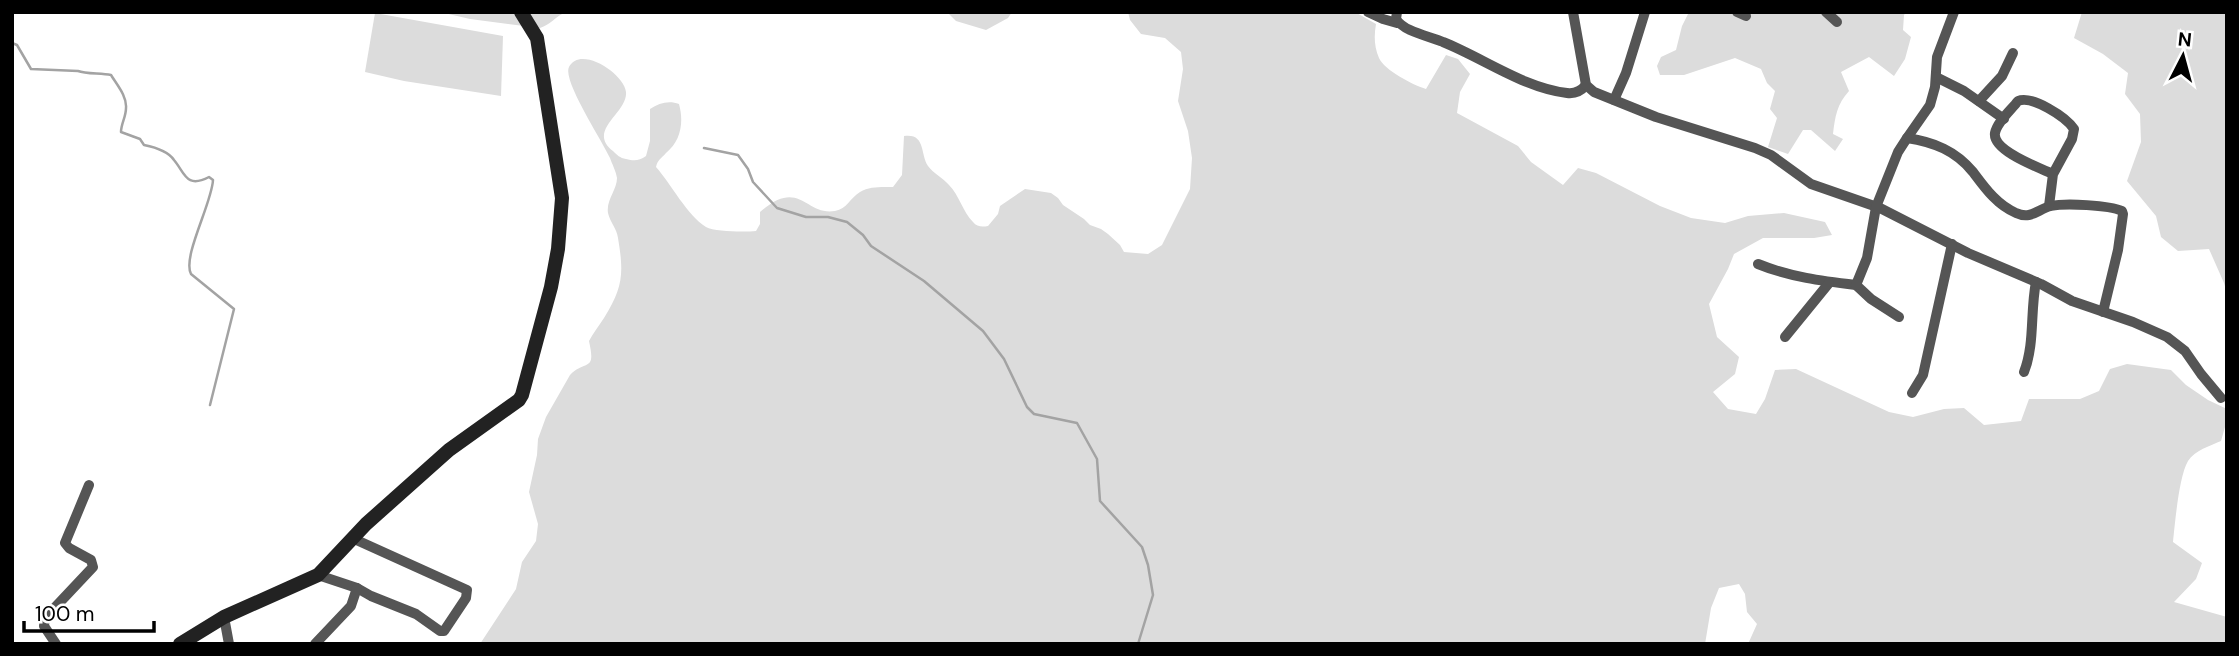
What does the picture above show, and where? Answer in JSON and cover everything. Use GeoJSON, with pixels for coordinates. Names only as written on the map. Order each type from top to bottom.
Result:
{"type":"FeatureCollection","features":[{"type":"Feature","properties":{"kind":"main road"},"geometry":{"type":"LineString","coordinates":[[180,644],[224,617],[318,575],[352,538],[449,450],[519,400],[526,383],[551,287],[558,249],[562,198],[537,38],[521,12]]}},
{"type":"Feature","properties":{"kind":"street"},"geometry":{"type":"LineString","coordinates":[[1368,12],[1397,17],[1403,27],[1462,49],[1542,87],[1573,93],[1586,85]]}},
{"type":"Feature","properties":{"kind":"street"},"geometry":{"type":"LineString","coordinates":[[1573,12],[1586,85],[1594,92],[1692,130],[1755,148],[1771,155],[1811,184],[1876,207],[2072,301],[2154,331],[2177,344],[2221,398]]}},
{"type":"Feature","properties":{"kind":"street"},"geometry":{"type":"LineString","coordinates":[[1614,100],[1626,74],[1646,12]]}},
{"type":"Feature","properties":{"kind":"street"},"geometry":{"type":"LineString","coordinates":[[1826,12],[1837,22]]}},
{"type":"Feature","properties":{"kind":"street"},"geometry":{"type":"LineString","coordinates":[[1856,285],[1867,258],[1876,207],[1898,152],[1930,105],[1937,57],[1954,12]]}},
{"type":"Feature","properties":{"kind":"street"},"geometry":{"type":"LineString","coordinates":[[1979,102],[2003,76],[2013,53]]}},
{"type":"Feature","properties":{"kind":"street"},"geometry":{"type":"LineString","coordinates":[[1936,77],[1964,91],[2004,119]]}},
{"type":"Feature","properties":{"kind":"street"},"geometry":{"type":"LineString","coordinates":[[2049,206],[2053,174],[2074,129],[2071,124],[2040,104],[2026,99],[2018,101],[1995,133],[1996,140],[2013,156],[2053,174]]}},
{"type":"Feature","properties":{"kind":"street"},"geometry":{"type":"LineString","coordinates":[[1907,138],[1938,145],[1952,153],[2000,204],[2018,215],[2032,215],[2049,206],[2104,207],[2122,211],[2118,250],[2103,312]]}},
{"type":"Feature","properties":{"kind":"street"},"geometry":{"type":"LineString","coordinates":[[1912,393],[1923,374],[1952,244]]}},
{"type":"Feature","properties":{"kind":"street"},"geometry":{"type":"LineString","coordinates":[[1758,264],[1778,272],[1829,283],[1856,285],[1871,299],[1899,317]]}},
{"type":"Feature","properties":{"kind":"street"},"geometry":{"type":"LineString","coordinates":[[2024,372],[2029,358],[2036,282]]}},
{"type":"Feature","properties":{"kind":"street"},"geometry":{"type":"LineString","coordinates":[[1785,337],[1829,283]]}},
{"type":"Feature","properties":{"kind":"street"},"geometry":{"type":"LineString","coordinates":[[56,644],[44,626],[45,618],[93,567],[91,561],[68,548],[65,543],[89,485]]}},
{"type":"Feature","properties":{"kind":"street"},"geometry":{"type":"LineString","coordinates":[[318,575],[357,588],[416,614],[442,632],[467,590],[352,538]]}},
{"type":"Feature","properties":{"kind":"street"},"geometry":{"type":"LineString","coordinates":[[315,644],[351,606],[357,588]]}},
{"type":"Feature","properties":{"kind":"street"},"geometry":{"type":"LineString","coordinates":[[224,617],[229,644]]}},
{"type":"Feature","properties":{"kind":"shaded area"},"geometry":{"type":"Polygon","coordinates":[[[440,12],[566,12],[540,28],[470,19],[440,12]]]}},
{"type":"Feature","properties":{"kind":"shaded area"},"geometry":{"type":"Polygon","coordinates":[[[947,12],[1012,12],[1008,18],[986,30],[956,21],[947,12]]]}},
{"type":"Feature","properties":{"kind":"shaded area"},"geometry":{"type":"Polygon","coordinates":[[[1128,12],[1355,12],[1376,24],[1375,45],[1382,63],[1414,84],[1426,89],[1446,55],[1458,59],[1470,74],[1460,92],[1457,113],[1518,146],[1531,162],[1563,185],[1578,168],[1596,173],[1660,206],[1691,218],[1725,223],[1748,216],[1784,213],[1825,222],[1832,235],[1814,238],[1763,238],[1734,254],[1709,304],[1717,337],[1739,357],[1735,374],[1713,392],[1728,409],[1756,414],[1765,399],[1775,370],[1796,369],[1889,412],[1913,417],[1944,409],[1964,408],[1984,425],[2021,421],[2029,399],[2080,399],[2099,391],[2110,369],[2127,364],[2171,370],[2186,385],[2227,409],[2221,441],[2195,454],[2185,468],[2173,542],[2202,563],[2196,579],[2174,602],[2227,617],[2227,644],[1748,644],[1757,624],[1747,612],[1745,594],[1739,584],[1719,588],[1711,608],[1705,644],[480,644],[516,589],[522,562],[536,541],[538,524],[529,492],[538,439],[546,417],[570,375],[590,362],[589,341],[610,307],[620,280],[618,238],[608,208],[617,182],[616,175],[610,158],[571,84],[569,67],[575,61],[591,60],[601,64],[618,77],[623,85],[625,100],[604,136],[606,143],[622,158],[636,160],[646,156],[650,141],[650,109],[664,103],[679,104],[681,124],[678,137],[656,167],[692,215],[710,229],[756,231],[760,224],[760,212],[784,198],[801,200],[825,211],[835,211],[843,208],[864,190],[893,187],[902,175],[904,136],[911,136],[919,141],[928,166],[947,182],[976,225],[988,226],[998,214],[1000,206],[1025,189],[1051,193],[1090,225],[1108,234],[1124,252],[1148,254],[1162,245],[1190,189],[1192,158],[1188,131],[1178,101],[1183,69],[1181,52],[1165,38],[1141,34],[1130,20],[1128,12]]]}},
{"type":"Feature","properties":{"kind":"shaded area"},"geometry":{"type":"Polygon","coordinates":[[[1689,12],[1906,12],[1903,30],[1911,37],[1905,59],[1894,76],[1869,57],[1841,72],[1849,91],[1836,116],[1833,134],[1843,139],[1835,151],[1811,130],[1803,130],[1788,154],[1768,147],[1777,118],[1770,109],[1775,91],[1767,83],[1761,69],[1735,58],[1684,75],[1660,75],[1657,66],[1661,57],[1676,50],[1689,12]]]}},
{"type":"Feature","properties":{"kind":"shaded area"},"geometry":{"type":"Polygon","coordinates":[[[2082,12],[2227,12],[2227,293],[2209,249],[2178,251],[2161,237],[2156,216],[2127,181],[2141,142],[2140,114],[2125,94],[2128,73],[2103,54],[2074,38],[2082,12]]]}},
{"type":"Feature","properties":{"kind":"shaded area"},"geometry":{"type":"Polygon","coordinates":[[[375,13],[503,36],[501,96],[365,72],[375,13]]]}},
{"type":"Feature","properties":{"kind":"waterway"},"geometry":{"type":"LineString","coordinates":[[12,43],[17,45],[31,69],[111,75],[126,104],[121,132],[168,154],[187,178],[195,181],[209,177],[213,180],[189,266],[191,274],[234,309],[210,405]]}},
{"type":"Feature","properties":{"kind":"waterway"},"geometry":{"type":"LineString","coordinates":[[704,148],[738,155],[753,182],[777,208],[806,217],[828,217],[847,222],[863,235],[871,246],[924,281],[983,331],[1004,359],[1027,407],[1034,414],[1077,423],[1097,459],[1100,501],[1142,547],[1148,565],[1153,595],[1138,644]]}}]}
